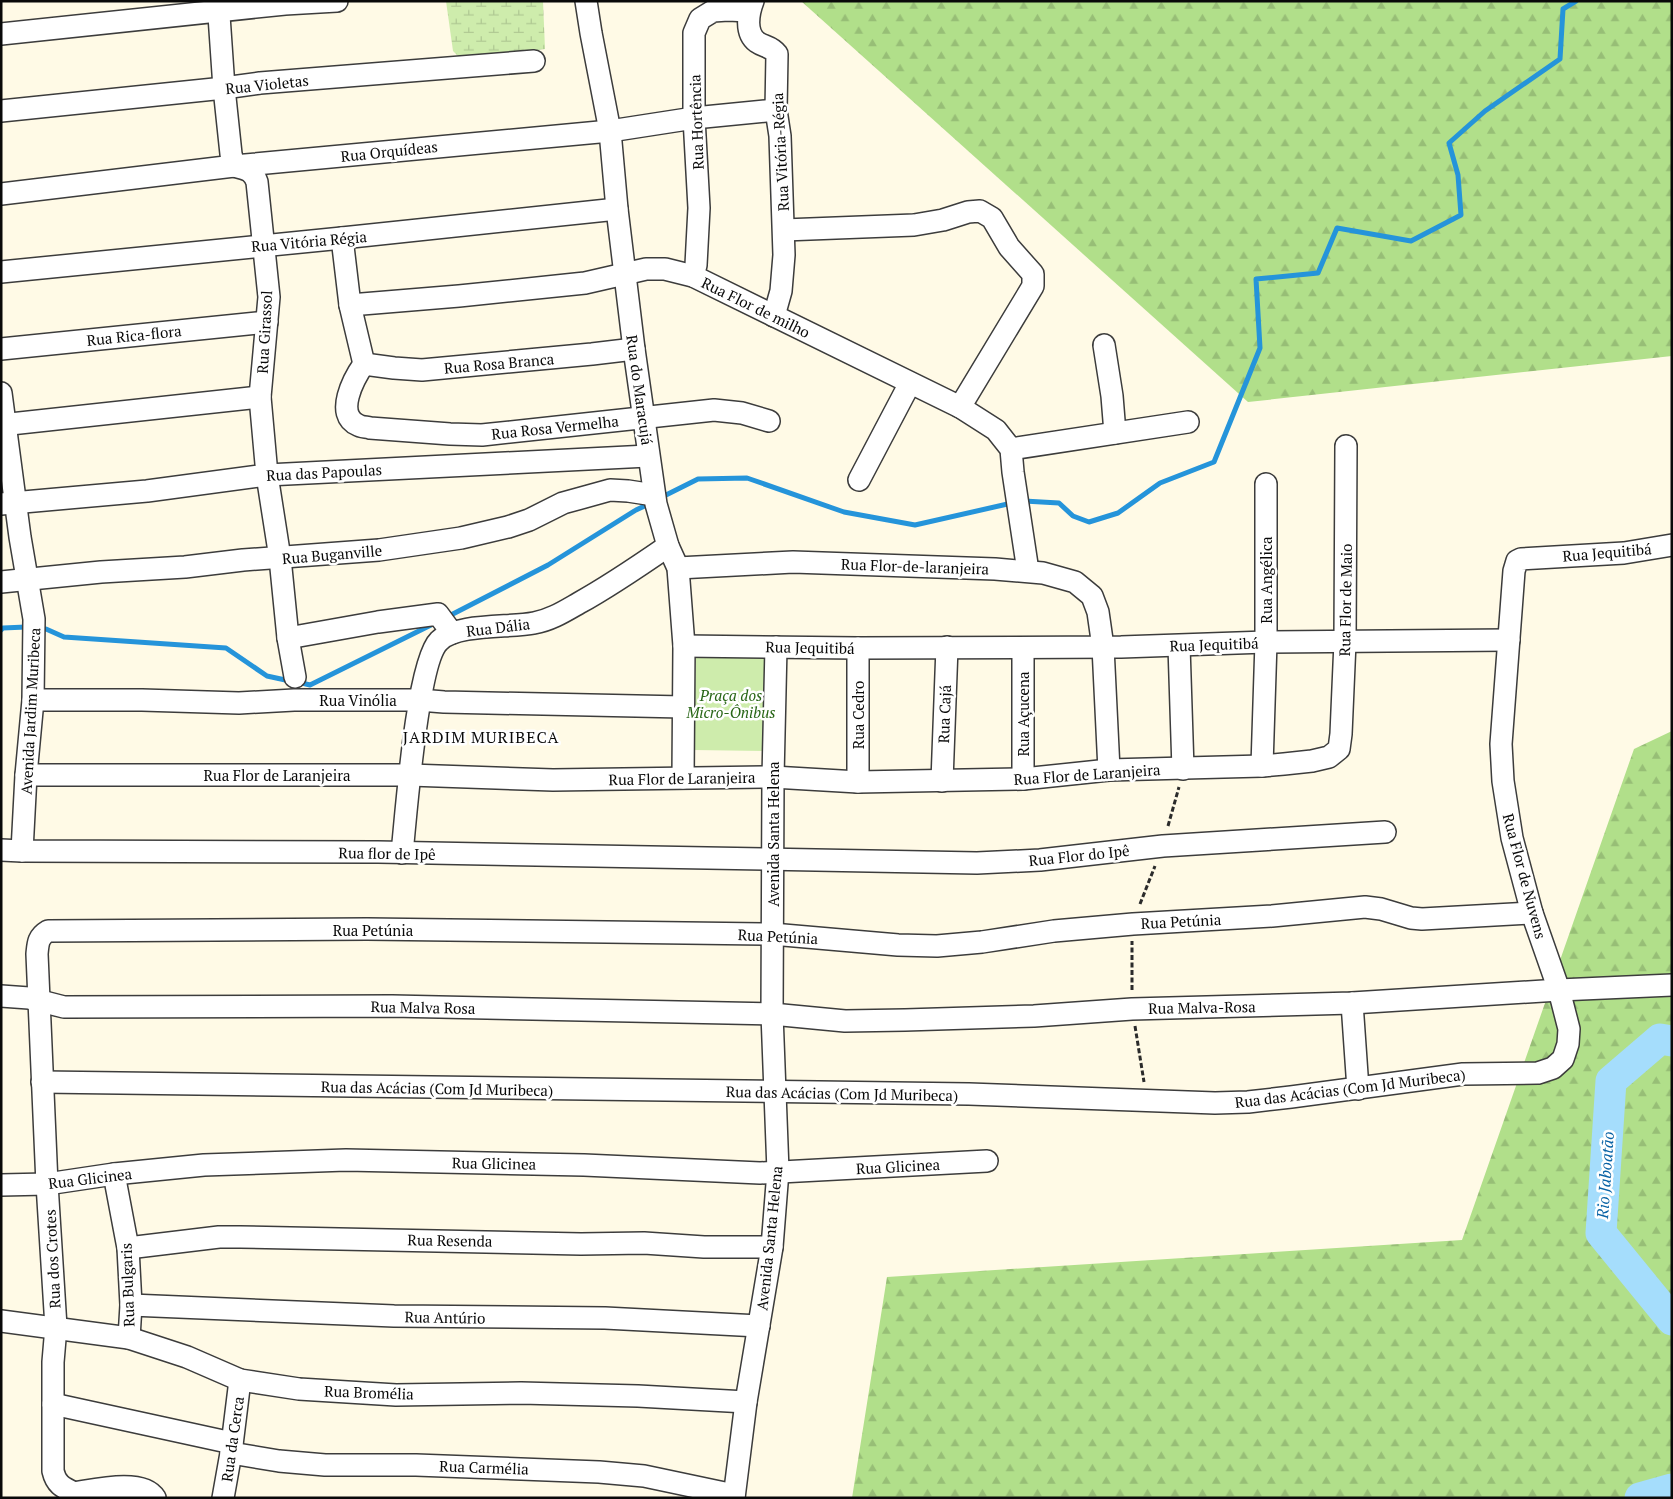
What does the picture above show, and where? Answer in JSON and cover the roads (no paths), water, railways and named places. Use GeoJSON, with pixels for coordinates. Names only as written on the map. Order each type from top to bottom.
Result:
{"type":"FeatureCollection","features":[{"type":"Feature","properties":{"kind":"street"},"geometry":{"type":"LineString","coordinates":[[1,34],[218,6],[338,1]]}},
{"type":"Feature","properties":{"kind":"street","name":"Rua do Maracujá"},"geometry":{"type":"LineString","coordinates":[[586,1],[610,131],[617,209],[634,349],[655,500],[668,546],[678,568],[684,646],[683,778]]}},
{"type":"Feature","properties":{"kind":"street"},"geometry":{"type":"LineString","coordinates":[[218,6],[224,88],[234,166]]}},
{"type":"Feature","properties":{"kind":"street","name":"Rua Vitória-Régia"},"geometry":{"type":"LineString","coordinates":[[751,6],[749,27],[752,37],[756,42],[771,48],[777,54],[776,110],[780,136],[784,256],[781,291],[774,316]]}},
{"type":"Feature","properties":{"kind":"street","name":"Rua Hortência"},"geometry":{"type":"LineString","coordinates":[[693,276],[697,256],[699,208],[694,118],[694,33],[700,19],[713,11],[751,6]]}},
{"type":"Feature","properties":{"kind":"street","name":"Rua Violetas"},"geometry":{"type":"LineString","coordinates":[[1,111],[260,83],[534,62]]}},
{"type":"Feature","properties":{"kind":"street","name":"Rua Orquídeas"},"geometry":{"type":"LineString","coordinates":[[1,194],[234,166],[610,131],[694,118],[776,110]]}},
{"type":"Feature","properties":{"kind":"street","name":"Rua Girassol"},"geometry":{"type":"LineString","coordinates":[[234,166],[250,170],[257,182],[269,297],[260,397],[267,475],[280,558],[288,638],[295,677]]}},
{"type":"Feature","properties":{"kind":"street","name":"Rua Vitória Régia"},"geometry":{"type":"LineString","coordinates":[[1,272],[617,209]]}},
{"type":"Feature","properties":{"kind":"street"},"geometry":{"type":"LineString","coordinates":[[784,230],[914,225],[944,220],[968,212],[980,211],[992,218],[1009,247],[1033,274],[1033,286],[960,407]]}},
{"type":"Feature","properties":{"kind":"street"},"geometry":{"type":"LineString","coordinates":[[342,238],[350,305],[364,364]]}},
{"type":"Feature","properties":{"kind":"street","name":"Rua Flor de milho"},"geometry":{"type":"LineString","coordinates":[[350,305],[585,283],[646,268],[665,269],[693,276],[960,407],[996,430],[1011,448]]}},
{"type":"Feature","properties":{"kind":"street","name":"Rua Rica-flora"},"geometry":{"type":"LineString","coordinates":[[1,349],[267,322]]}},
{"type":"Feature","properties":{"kind":"street"},"geometry":{"type":"LineString","coordinates":[[1104,345],[1112,396],[1115,433]]}},
{"type":"Feature","properties":{"kind":"street","name":"Rua Rosa Branca"},"geometry":{"type":"LineString","coordinates":[[364,364],[422,370],[634,349]]}},
{"type":"Feature","properties":{"kind":"street","name":"Rua Rosa Vermelha"},"geometry":{"type":"LineString","coordinates":[[364,364],[352,384],[346,406],[347,414],[357,425],[370,428],[450,434],[482,434],[714,410],[742,413],[769,421]]}},
{"type":"Feature","properties":{"kind":"street"},"geometry":{"type":"LineString","coordinates":[[859,480],[910,383]]}},
{"type":"Feature","properties":{"kind":"street","name":"Avenida Jardim Muribeca"},"geometry":{"type":"LineString","coordinates":[[1,393],[9,504],[34,619],[33,700],[26,775],[22,851]]}},
{"type":"Feature","properties":{"kind":"street"},"geometry":{"type":"LineString","coordinates":[[3,425],[260,397]]}},
{"type":"Feature","properties":{"kind":"street"},"geometry":{"type":"LineString","coordinates":[[1028,571],[1011,448],[1188,422]]}},
{"type":"Feature","properties":{"kind":"street","name":"Rua Flor de Maio"},"geometry":{"type":"LineString","coordinates":[[1335,753],[1339,749],[1341,734],[1345,642],[1346,446]]}},
{"type":"Feature","properties":{"kind":"street","name":"Rua das Papoulas"},"geometry":{"type":"LineString","coordinates":[[9,504],[147,491],[267,475],[648,456]]}},
{"type":"Feature","properties":{"kind":"street","name":"Rua Angélica"},"geometry":{"type":"LineString","coordinates":[[1262,766],[1266,642],[1266,484]]}},
{"type":"Feature","properties":{"kind":"street","name":"Rua Buganville"},"geometry":{"type":"LineString","coordinates":[[1,582],[184,567],[243,560],[379,550],[461,538],[530,520],[563,503],[610,490],[628,491],[655,500]]}},
{"type":"Feature","properties":{"kind":"street","name":"Rua Dália"},"geometry":{"type":"LineString","coordinates":[[288,638],[378,622],[438,614],[452,633],[491,626],[534,623],[554,617],[601,591],[668,546]]}},
{"type":"Feature","properties":{"kind":"street","name":"Rua Jequitibá"},"geometry":{"type":"LineString","coordinates":[[684,646],[1023,648],[1180,646],[1266,642],[1509,640],[1514,571],[1517,561],[1520,559],[1624,553],[1672,546]]}},
{"type":"Feature","properties":{"kind":"street","name":"Rua Flor-de-laranjeira"},"geometry":{"type":"LineString","coordinates":[[678,568],[793,562],[995,568],[1043,572],[1075,582],[1092,596],[1098,612],[1103,647],[1109,770]]}},
{"type":"Feature","properties":{"kind":"street"},"geometry":{"type":"LineString","coordinates":[[402,853],[420,700],[428,662],[438,641],[452,633]]}},
{"type":"Feature","properties":{"kind":"street","name":"Rua Flor de Nuvens"},"geometry":{"type":"LineString","coordinates":[[1509,640],[1502,744],[1503,781],[1512,838],[1532,913],[1559,990]]}},
{"type":"Feature","properties":{"kind":"street"},"geometry":{"type":"LineString","coordinates":[[1180,646],[1183,769]]}},
{"type":"Feature","properties":{"kind":"street","name":"Avenida Santa Helena"},"geometry":{"type":"LineString","coordinates":[[734,1496],[746,1402],[772,1247],[778,1171],[772,1014],[773,777],[776,647]]}},
{"type":"Feature","properties":{"kind":"street","name":"Rua Cajá"},"geometry":{"type":"LineString","coordinates":[[942,781],[947,647]]}},
{"type":"Feature","properties":{"kind":"street","name":"Rua Cedro"},"geometry":{"type":"LineString","coordinates":[[858,648],[858,782]]}},
{"type":"Feature","properties":{"kind":"street","name":"Rua Açucena"},"geometry":{"type":"LineString","coordinates":[[1023,648],[1023,779]]}},
{"type":"Feature","properties":{"kind":"street","name":"Rua Vinólia"},"geometry":{"type":"LineString","coordinates":[[33,700],[142,700],[239,703],[279,700],[420,700],[684,707]]}},
{"type":"Feature","properties":{"kind":"street","name":"Rua Flor de Laranjeira"},"geometry":{"type":"LineString","coordinates":[[26,775],[410,776],[553,780],[773,777],[858,782],[942,781],[1023,779],[1109,770],[1262,766],[1312,761],[1329,757],[1335,753]]}},
{"type":"Feature","properties":{"kind":"street","name":"Rua Flor do Ipê"},"geometry":{"type":"LineString","coordinates":[[773,859],[935,864],[977,863],[1040,860],[1163,846],[1385,832]]}},
{"type":"Feature","properties":{"kind":"street","name":"Rua flor de Ipê"},"geometry":{"type":"LineString","coordinates":[[1,850],[402,853],[773,859]]}},
{"type":"Feature","properties":{"kind":"street","name":"Rua Petúnia"},"geometry":{"type":"LineString","coordinates":[[37,954],[38,941],[41,935],[55,930],[366,929],[772,934],[898,946],[937,946],[982,942],[1054,931],[1132,924],[1272,916],[1365,907],[1422,919],[1532,913]]}},
{"type":"Feature","properties":{"kind":"street","name":"Rua dos Crotes"},"geometry":{"type":"LineString","coordinates":[[37,954],[47,1184],[56,1327],[53,1362],[53,1471],[55,1481],[74,1495],[133,1487],[150,1491],[155,1498]]}},
{"type":"Feature","properties":{"kind":"street","name":"Rua Malva-Rosa"},"geometry":{"type":"LineString","coordinates":[[845,1021],[1034,1016],[1132,1008],[1352,1003],[1672,985]]}},
{"type":"Feature","properties":{"kind":"street","name":"Rua das Acácias (Com Jd Muribeca)"},"geometry":{"type":"LineString","coordinates":[[42,1082],[969,1094],[1215,1103],[1248,1102],[1455,1075],[1538,1073],[1553,1068],[1563,1059],[1568,1044],[1569,1029],[1559,990]]}},
{"type":"Feature","properties":{"kind":"street","name":"Rua Malva Rosa"},"geometry":{"type":"LineString","coordinates":[[1,996],[29,998],[64,1007],[392,1006],[772,1014],[845,1021]]}},
{"type":"Feature","properties":{"kind":"street"},"geometry":{"type":"LineString","coordinates":[[1352,1003],[1358,1089]]}},
{"type":"Feature","properties":{"kind":"street","name":"Rua Glicinea"},"geometry":{"type":"LineString","coordinates":[[1,1185],[47,1184],[114,1174],[204,1165],[346,1160],[584,1165],[760,1173],[987,1162]]}},
{"type":"Feature","properties":{"kind":"street","name":"Rua Bulgaris"},"geometry":{"type":"LineString","coordinates":[[114,1174],[128,1248],[129,1338]]}},
{"type":"Feature","properties":{"kind":"street","name":"Rua Resenda"},"geometry":{"type":"LineString","coordinates":[[128,1248],[240,1236],[772,1247]]}},
{"type":"Feature","properties":{"kind":"street","name":"Rua Antúrio"},"geometry":{"type":"LineString","coordinates":[[130,1305],[394,1316],[605,1318],[760,1326]]}},
{"type":"Feature","properties":{"kind":"street","name":"Rua Bromélia"},"geometry":{"type":"LineString","coordinates":[[1,1321],[129,1338],[187,1357],[240,1380],[299,1389],[396,1395],[521,1393],[638,1396],[746,1402]]}},
{"type":"Feature","properties":{"kind":"street","name":"Rua da Cerca"},"geometry":{"type":"LineString","coordinates":[[223,1498],[232,1448],[240,1380]]}},
{"type":"Feature","properties":{"kind":"street","name":"Rua Carmélia"},"geometry":{"type":"LineString","coordinates":[[53,1404],[279,1461],[325,1465],[416,1465],[599,1472],[644,1476],[734,1496]]}},
{"type":"Feature","properties":{"kind":"waterway"},"geometry":{"type":"LineString","coordinates":[[1024,501],[1059,503],[1073,516],[1089,522],[1118,513],[1160,483],[1214,462],[1260,348],[1256,279],[1318,273],[1337,228],[1411,241],[1461,215],[1458,175],[1449,143],[1485,111],[1560,59],[1563,9],[1576,1]]}},
{"type":"Feature","properties":{"kind":"waterway"},"geometry":{"type":"LineString","coordinates":[[660,498],[698,479],[747,478],[844,512],[915,525],[1012,503]]}},
{"type":"Feature","properties":{"kind":"waterway"},"geometry":{"type":"LineString","coordinates":[[447,617],[548,565],[636,510],[651,503]]}},
{"type":"Feature","properties":{"kind":"waterway"},"geometry":{"type":"LineString","coordinates":[[298,682],[310,685],[435,623]]}},
{"type":"Feature","properties":{"kind":"waterway"},"geometry":{"type":"LineString","coordinates":[[1,630],[3,628],[26,627]]}},
{"type":"Feature","properties":{"kind":"waterway"},"geometry":{"type":"LineString","coordinates":[[46,629],[64,637],[226,648],[267,676],[290,681]]}},
{"type":"Feature","properties":{"kind":"waterway","name":"Rio Jaboatão"},"geometry":{"type":"LineString","coordinates":[[1672,1041],[1660,1039],[1611,1081],[1601,1233],[1672,1320]]}},
{"type":"Feature","properties":{"kind":"waterway","name":"Rio Jaboatão"},"geometry":{"type":"LineString","coordinates":[[1640,1498],[1672,1489]]}},
{"type":"Feature","properties":{"kind":"district","name":"JARDIM MURIBECA"},"geometry":{"type":"Point","coordinates":[481,737]}},
{"type":"Feature","properties":{"kind":"park label","name":"Praça dos Micro-Ônibus"},"geometry":{"type":"Point","coordinates":[731,704]}}]}
